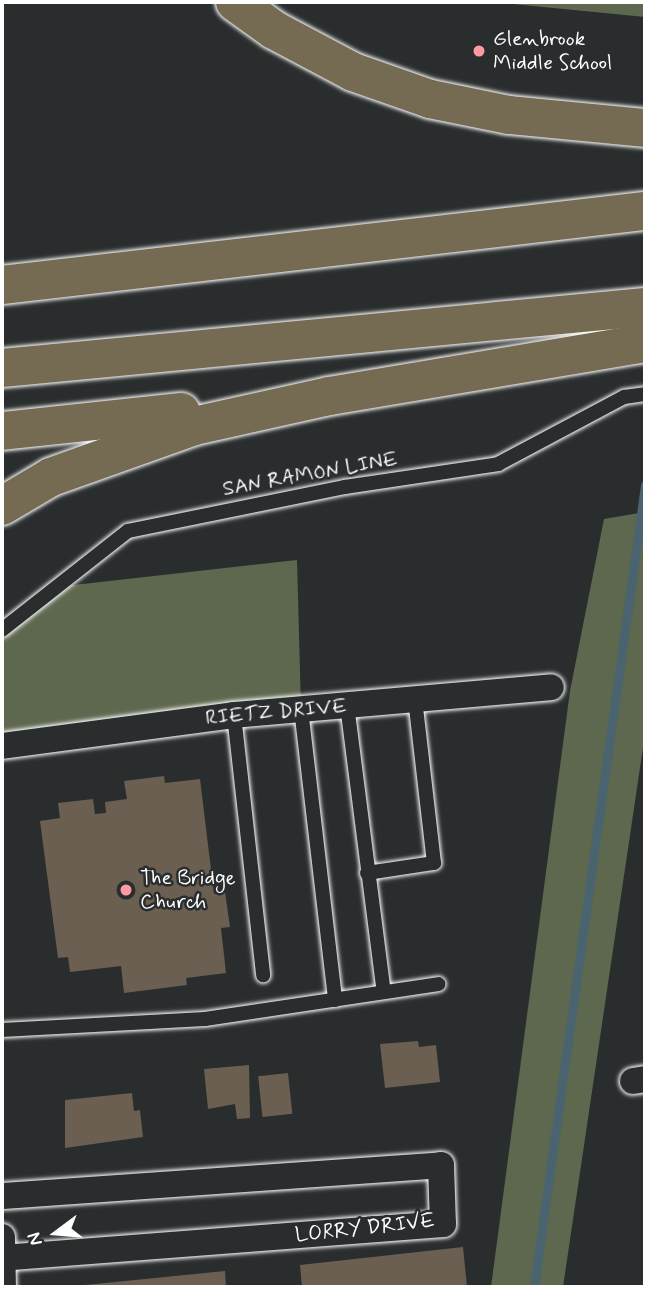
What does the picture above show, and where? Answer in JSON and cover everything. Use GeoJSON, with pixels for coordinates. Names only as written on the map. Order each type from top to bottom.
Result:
{"type":"FeatureCollection","features":[{"type":"Feature","properties":{"kind":"highway"},"geometry":{"type":"LineString","coordinates":[[235,2],[274,30],[353,72],[430,99],[509,115],[645,128]]}},
{"type":"Feature","properties":{"kind":"highway"},"geometry":{"type":"LineString","coordinates":[[2,285],[645,211]]}},
{"type":"Feature","properties":{"kind":"highway"},"geometry":{"type":"LineString","coordinates":[[2,368],[645,307]]}},
{"type":"Feature","properties":{"kind":"highway"},"geometry":{"type":"LineString","coordinates":[[2,506],[51,477],[125,447],[194,426],[329,397],[645,343]]}},
{"type":"Feature","properties":{"kind":"highway"},"geometry":{"type":"LineString","coordinates":[[2,431],[329,397]]}},
{"type":"Feature","properties":{"kind":"street","name":"RIETZ DRIVE"},"geometry":{"type":"LineString","coordinates":[[2,746],[234,715],[551,687]]}},
{"type":"Feature","properties":{"kind":"street","name":"LORRY DRIVE"},"geometry":{"type":"LineString","coordinates":[[2,1196],[441,1166],[443,1224],[2,1258]]}},
{"type":"Feature","properties":{"kind":"street"},"geometry":{"type":"LineString","coordinates":[[2,1237],[3,1287]]}},
{"type":"Feature","properties":{"kind":"lane","name":"SAN RAMON LINE"},"geometry":{"type":"LineString","coordinates":[[2,630],[128,530],[345,487],[498,464],[624,397],[645,394]]}},
{"type":"Feature","properties":{"kind":"lane"},"geometry":{"type":"LineString","coordinates":[[2,630],[2,637]]}},
{"type":"Feature","properties":{"kind":"lane"},"geometry":{"type":"LineString","coordinates":[[367,873],[434,863],[415,700]]}},
{"type":"Feature","properties":{"kind":"lane"},"geometry":{"type":"LineString","coordinates":[[347,705],[384,992]]}},
{"type":"Feature","properties":{"kind":"lane"},"geometry":{"type":"LineString","coordinates":[[301,709],[335,1000]]}},
{"type":"Feature","properties":{"kind":"lane"},"geometry":{"type":"LineString","coordinates":[[234,715],[263,975]]}},
{"type":"Feature","properties":{"kind":"lane"},"geometry":{"type":"LineString","coordinates":[[2,1030],[205,1019],[438,984]]}},
{"type":"Feature","properties":{"kind":"green space"},"geometry":{"type":"Polygon","coordinates":[[[503,2],[645,2],[645,17],[513,4],[503,2]]]}},
{"type":"Feature","properties":{"kind":"green space"},"geometry":{"type":"Polygon","coordinates":[[[645,512],[645,734],[563,1287],[491,1287],[570,691],[604,519],[645,512]]]}},
{"type":"Feature","properties":{"kind":"green space"},"geometry":{"type":"Polygon","coordinates":[[[297,560],[301,709],[2,746],[2,631],[56,587],[297,560]]]}},
{"type":"Feature","properties":{"kind":"building"},"geometry":{"type":"Polygon","coordinates":[[[164,776],[165,783],[200,779],[214,894],[225,892],[230,927],[221,928],[226,973],[186,978],[187,985],[124,993],[121,966],[70,972],[68,957],[58,958],[40,821],[60,818],[58,803],[93,799],[95,814],[106,813],[105,802],[127,799],[124,781],[164,776]]]}},
{"type":"Feature","properties":{"kind":"building"},"geometry":{"type":"Polygon","coordinates":[[[418,1041],[419,1047],[436,1045],[440,1082],[385,1088],[380,1044],[418,1041]]]}},
{"type":"Feature","properties":{"kind":"building"},"geometry":{"type":"Polygon","coordinates":[[[249,1065],[250,1118],[237,1119],[235,1104],[208,1109],[204,1069],[249,1065]]]}},
{"type":"Feature","properties":{"kind":"building"},"geometry":{"type":"Polygon","coordinates":[[[288,1073],[292,1114],[262,1117],[258,1076],[288,1073]]]}},
{"type":"Feature","properties":{"kind":"building"},"geometry":{"type":"Polygon","coordinates":[[[132,1093],[134,1111],[140,1110],[143,1137],[65,1148],[65,1100],[132,1093]]]}},
{"type":"Feature","properties":{"kind":"building"},"geometry":{"type":"Polygon","coordinates":[[[463,1247],[467,1287],[302,1287],[300,1265],[463,1247]]]}},
{"type":"Feature","properties":{"kind":"building"},"geometry":{"type":"Polygon","coordinates":[[[225,1271],[226,1287],[85,1287],[85,1285],[225,1271]]]}},
{"type":"Feature","properties":{"kind":"waterway"},"geometry":{"type":"LineString","coordinates":[[534,1287],[645,485]]}},
{"type":"Feature","properties":{"kind":"place","name":"Glenbrook Middle School"},"geometry":{"type":"Point","coordinates":[479,51]}},
{"type":"Feature","properties":{"kind":"place","name":"The Bridge Church"},"geometry":{"type":"Point","coordinates":[126,890]}}]}
